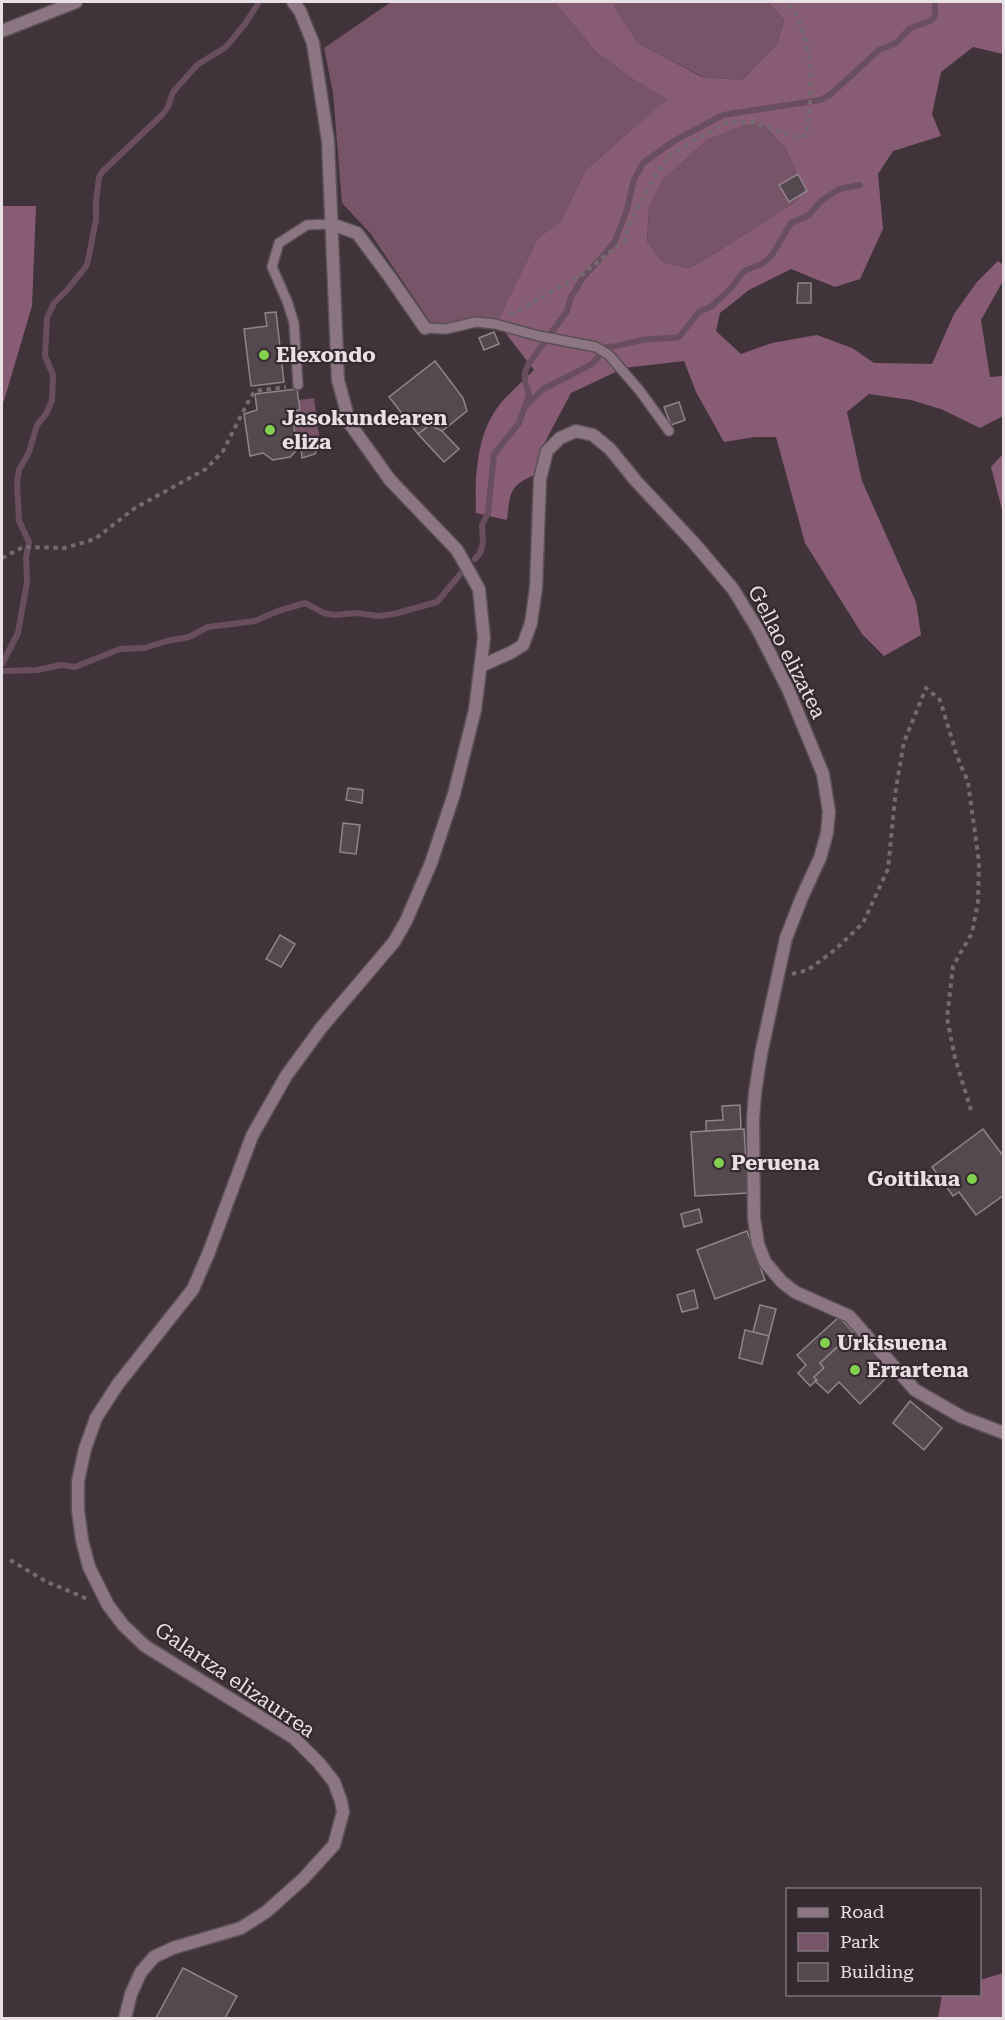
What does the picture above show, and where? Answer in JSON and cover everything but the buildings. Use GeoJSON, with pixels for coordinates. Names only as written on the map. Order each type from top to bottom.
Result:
{"type":"FeatureCollection","features":[{"type":"Feature","properties":{"kind":"street"},"geometry":{"type":"LineString","coordinates":[[2,31],[76,2]]}},
{"type":"Feature","properties":{"kind":"street","name":"Galartza elizaurrea"},"geometry":{"type":"LineString","coordinates":[[125,2019],[131,1994],[141,1972],[154,1957],[173,1948],[241,1928],[266,1912],[303,1879],[334,1845],[343,1812],[333,1782],[319,1762],[294,1738],[145,1646],[108,1605],[89,1567],[82,1540],[78,1510],[78,1480],[85,1449],[96,1418],[118,1384],[193,1289],[252,1136],[286,1076],[321,1028],[394,942],[406,921],[431,863],[454,794],[475,710],[484,638],[479,589],[457,550],[390,480],[350,424],[338,380],[328,141],[313,42],[300,11],[293,2]]}},
{"type":"Feature","properties":{"kind":"street"},"geometry":{"type":"LineString","coordinates":[[331,224],[357,233],[425,328]]}},
{"type":"Feature","properties":{"kind":"street","name":"Gellao elizatea"},"geometry":{"type":"LineString","coordinates":[[481,666],[523,645],[531,623],[536,588],[540,479],[547,451],[560,438],[576,431],[593,435],[610,449],[733,590],[758,630],[788,689],[823,774],[829,812],[827,833],[820,858],[786,938],[757,1080],[753,1120],[754,1218],[758,1244],[765,1262],[782,1282],[795,1292],[849,1316],[915,1390],[962,1417],[1004,1433]]}},
{"type":"Feature","properties":{"kind":"lane"},"geometry":{"type":"LineString","coordinates":[[298,385],[294,323],[288,301],[273,267],[279,243],[307,225],[331,224]]}},
{"type":"Feature","properties":{"kind":"lane"},"geometry":{"type":"LineString","coordinates":[[425,328],[447,329],[476,322],[495,324],[552,339],[596,347],[609,355],[640,391],[669,431]]}},
{"type":"Feature","properties":{"kind":"path"},"geometry":{"type":"LineString","coordinates":[[495,324],[583,274],[625,240],[630,222],[639,204],[669,155],[725,123],[752,122],[795,136],[806,136],[810,77],[807,43],[788,2]]}},
{"type":"Feature","properties":{"kind":"path"},"geometry":{"type":"LineString","coordinates":[[2,558],[23,547],[66,548],[94,539],[135,508],[206,469],[223,451],[255,391],[298,385]]}},
{"type":"Feature","properties":{"kind":"path"},"geometry":{"type":"LineString","coordinates":[[777,979],[808,970],[836,949],[862,923],[888,869],[896,788],[904,742],[926,688],[940,700],[957,756],[968,782],[980,862],[978,902],[972,933],[953,966],[947,1018],[955,1058],[971,1110]]}},
{"type":"Feature","properties":{"kind":"path"},"geometry":{"type":"LineString","coordinates":[[10,1560],[47,1582],[77,1596],[108,1605]]}},
{"type":"Feature","properties":{"kind":"green space"},"geometry":{"type":"Polygon","coordinates":[[[391,2],[554,2],[597,53],[631,78],[668,99],[585,171],[561,221],[538,238],[497,322],[437,332],[370,233],[342,203],[333,93],[324,48],[391,2]]]}},
{"type":"Feature","properties":{"kind":"green space"},"geometry":{"type":"Polygon","coordinates":[[[617,2],[768,2],[784,20],[777,44],[742,80],[703,77],[638,43],[614,6],[617,2]]]}},
{"type":"Feature","properties":{"kind":"green space"},"geometry":{"type":"Polygon","coordinates":[[[762,123],[786,149],[804,190],[795,202],[689,268],[663,262],[647,242],[649,207],[663,180],[707,140],[743,126],[762,123]]]}},
{"type":"Feature","properties":{"kind":"green space"},"geometry":{"type":"Polygon","coordinates":[[[314,398],[320,443],[297,446],[292,411],[300,410],[299,400],[314,398]]]}},
{"type":"Feature","properties":{"kind":"shaded area"},"geometry":{"type":"Polygon","coordinates":[[[554,2],[617,2],[614,6],[638,43],[702,77],[742,80],[777,44],[784,20],[768,2],[1003,2],[1003,54],[973,47],[941,72],[932,114],[941,136],[893,151],[878,174],[883,229],[860,279],[835,287],[791,269],[749,290],[720,313],[716,331],[741,354],[772,343],[817,335],[852,348],[874,363],[932,364],[954,314],[977,282],[998,261],[1003,265],[1003,281],[981,320],[990,377],[1003,376],[1003,416],[980,428],[941,409],[911,400],[869,394],[847,412],[862,481],[916,602],[921,635],[884,656],[862,634],[805,543],[776,437],[755,437],[724,442],[696,392],[684,361],[624,368],[571,393],[545,442],[535,475],[520,483],[512,492],[507,520],[476,513],[477,470],[486,429],[500,404],[534,370],[497,322],[538,238],[561,221],[585,171],[667,99],[631,78],[597,53],[554,2]],[[762,123],[743,126],[707,140],[663,180],[649,207],[647,242],[663,262],[689,268],[795,202],[804,190],[786,149],[762,123]]]}},
{"type":"Feature","properties":{"kind":"shaded area"},"geometry":{"type":"Polygon","coordinates":[[[2,206],[36,206],[32,306],[2,407],[2,206]]]}},
{"type":"Feature","properties":{"kind":"shaded area"},"geometry":{"type":"Polygon","coordinates":[[[1003,454],[1003,513],[991,467],[1003,454]]]}},
{"type":"Feature","properties":{"kind":"shaded area"},"geometry":{"type":"Polygon","coordinates":[[[1003,1973],[1003,2018],[938,2018],[942,1996],[981,1996],[981,1980],[1003,1973]]]}},
{"type":"Feature","properties":{"kind":"waterway"},"geometry":{"type":"LineString","coordinates":[[2,664],[18,633],[27,582],[26,557],[29,542],[19,521],[17,483],[19,470],[29,452],[37,425],[46,414],[52,401],[53,375],[45,356],[47,318],[54,303],[87,265],[96,220],[99,177],[162,115],[168,107],[173,92],[197,65],[226,47],[259,2]]}},
{"type":"Feature","properties":{"kind":"waterway"},"geometry":{"type":"LineString","coordinates":[[475,559],[483,543],[482,525],[488,513],[494,454],[519,423],[529,395],[525,372],[567,311],[571,297],[582,279],[614,243],[627,210],[634,179],[643,163],[674,141],[723,115],[820,100],[830,95],[879,50],[896,43],[909,29],[932,20],[935,15],[935,2]]}},
{"type":"Feature","properties":{"kind":"waterway"},"geometry":{"type":"LineString","coordinates":[[527,405],[543,389],[592,364],[607,347],[644,340],[679,337],[699,312],[712,306],[731,288],[744,271],[762,264],[772,255],[791,223],[809,215],[821,201],[839,189],[860,185]]}},
{"type":"Feature","properties":{"kind":"waterway"},"geometry":{"type":"LineString","coordinates":[[2,671],[37,670],[61,665],[75,667],[120,649],[144,648],[189,637],[208,627],[255,621],[305,603],[324,613],[334,615],[394,614],[437,602],[462,572]]}},
{"type":"Feature","properties":{"kind":"place","name":"Elexondo"},"geometry":{"type":"Point","coordinates":[264,355]}},
{"type":"Feature","properties":{"kind":"place","name":"Jasokundearen eliza"},"geometry":{"type":"Point","coordinates":[270,430]}},
{"type":"Feature","properties":{"kind":"place","name":"Peruena"},"geometry":{"type":"Point","coordinates":[719,1163]}},
{"type":"Feature","properties":{"kind":"place","name":"Goitikua"},"geometry":{"type":"Point","coordinates":[972,1179]}},
{"type":"Feature","properties":{"kind":"place","name":"Urkisuena"},"geometry":{"type":"Point","coordinates":[825,1343]}},
{"type":"Feature","properties":{"kind":"place","name":"Errartena"},"geometry":{"type":"Point","coordinates":[855,1370]}}]}
